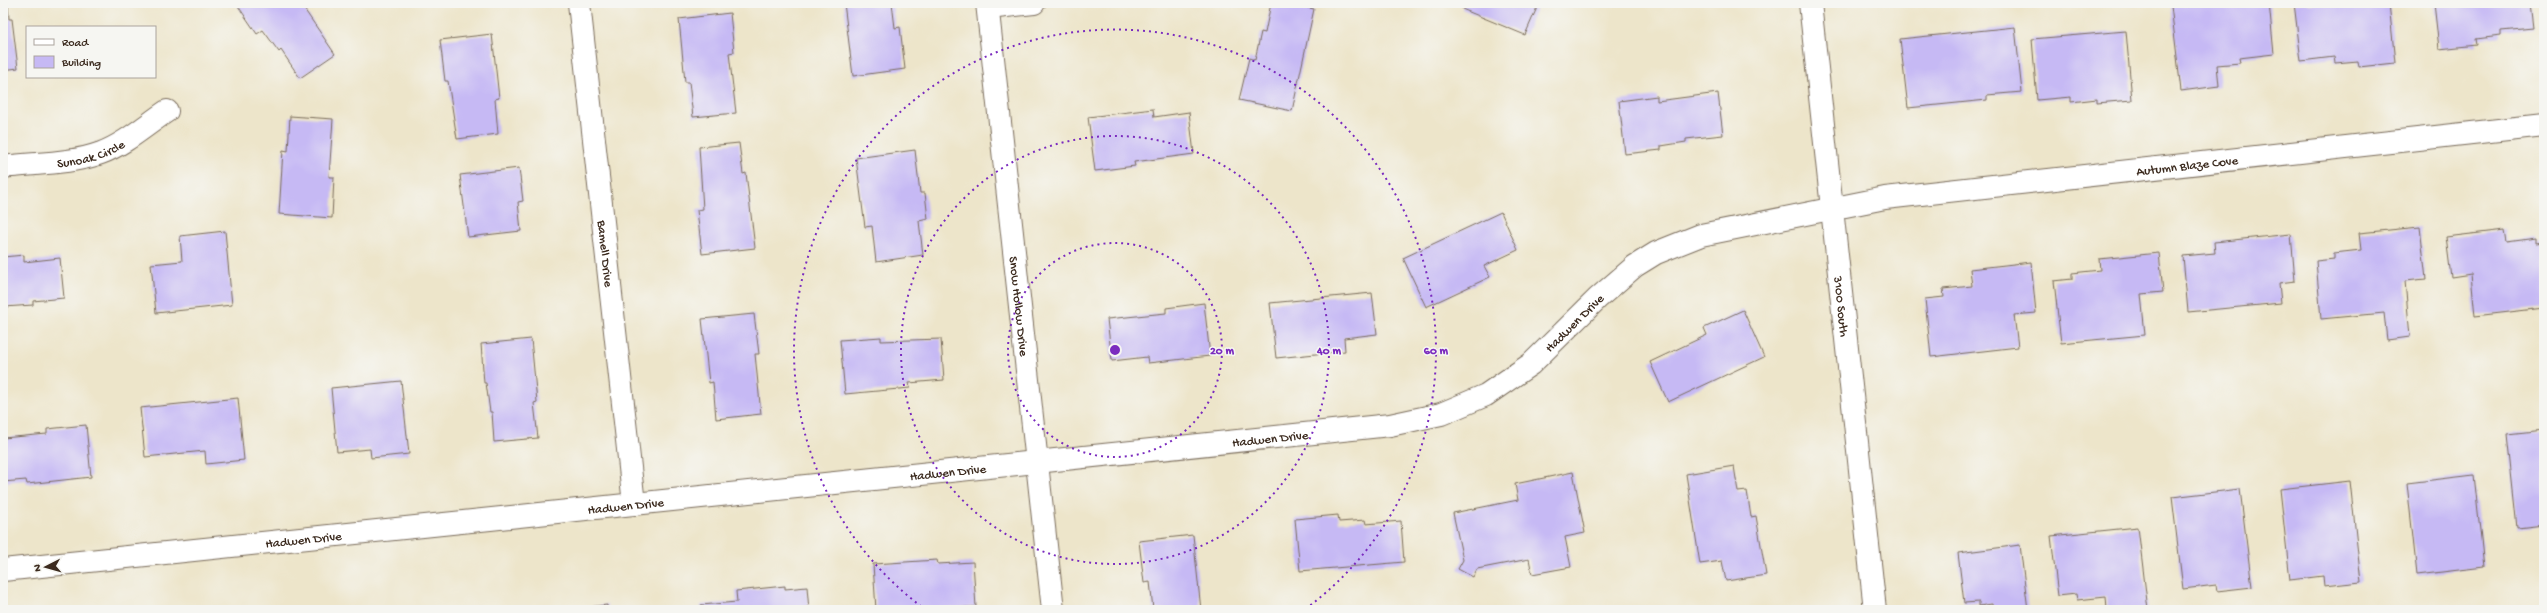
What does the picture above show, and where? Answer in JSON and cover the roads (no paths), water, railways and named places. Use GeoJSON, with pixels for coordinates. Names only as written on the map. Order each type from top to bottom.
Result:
{"type":"FeatureCollection","features":[{"type":"Feature","properties":{"kind":"street","name":"Bamell Drive"},"geometry":{"type":"LineString","coordinates":[[579,3],[634,504]]}},
{"type":"Feature","properties":{"kind":"street"},"geometry":{"type":"LineString","coordinates":[[988,6],[1034,3]]}},
{"type":"Feature","properties":{"kind":"street","name":"3100 South"},"geometry":{"type":"LineString","coordinates":[[1810,3],[1875,610]]}},
{"type":"Feature","properties":{"kind":"street","name":"Snow Hollow Drive"},"geometry":{"type":"LineString","coordinates":[[988,6],[1053,610]]}},
{"type":"Feature","properties":{"kind":"street","name":"Sunoak Circle"},"geometry":{"type":"LineString","coordinates":[[3,167],[74,159],[101,153],[115,147],[167,111]]}},
{"type":"Feature","properties":{"kind":"street","name":"Autumn Blaze Cove"},"geometry":{"type":"LineString","coordinates":[[1832,209],[1885,198],[2544,125]]}},
{"type":"Feature","properties":{"kind":"street","name":"Hadwen Drive"},"geometry":{"type":"LineString","coordinates":[[3,570],[1390,425],[1441,414],[1486,395],[1509,381],[1531,364],[1616,281],[1656,253],[1701,235],[1832,209]]}}]}
